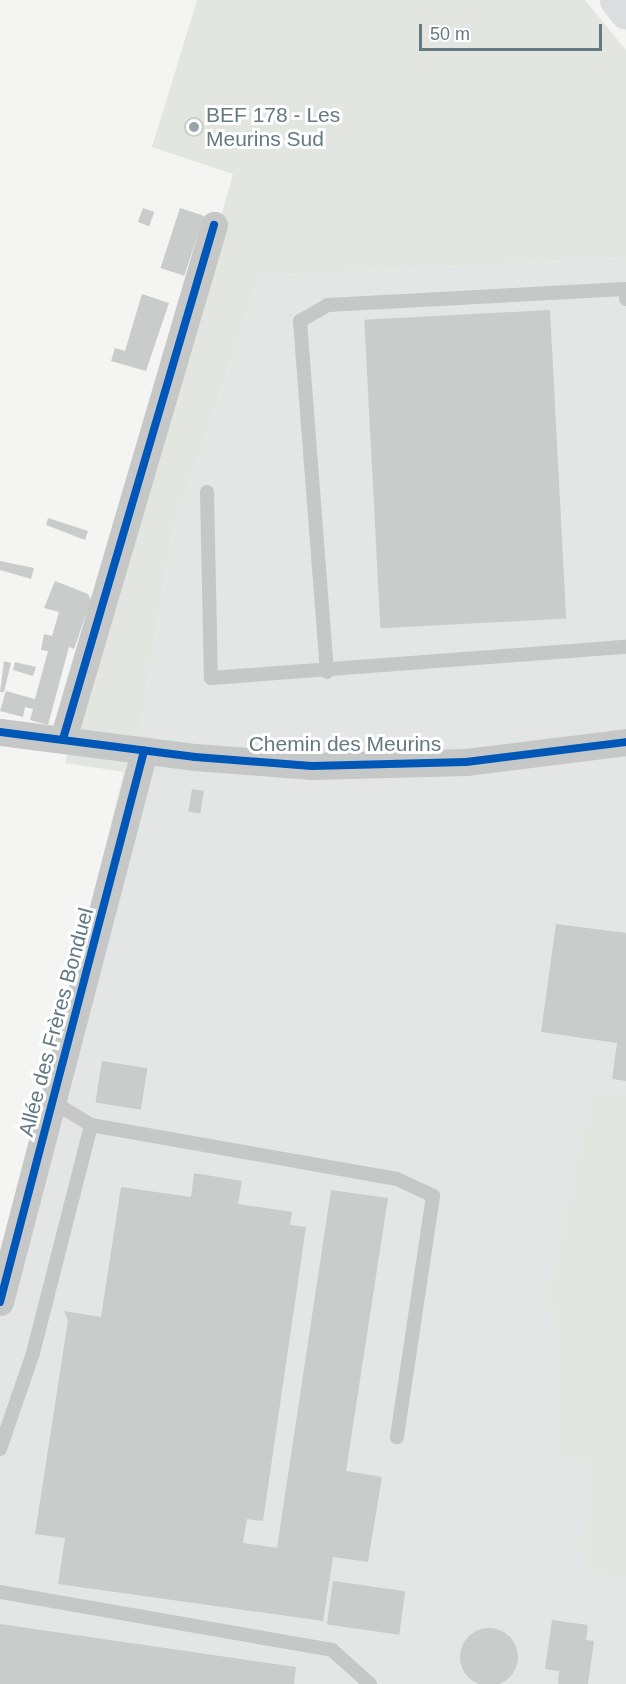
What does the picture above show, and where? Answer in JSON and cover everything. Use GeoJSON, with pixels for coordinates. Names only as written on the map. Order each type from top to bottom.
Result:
{"type":"FeatureCollection","features":[{"type":"Feature","properties":{"kind":"main road"},"geometry":{"type":"LineString","coordinates":[[616,0],[626,13]]}},
{"type":"Feature","properties":{"kind":"street"},"geometry":{"type":"LineString","coordinates":[[63,739],[214,225]]}},
{"type":"Feature","properties":{"kind":"street","name":"Chemin des Meurins"},"geometry":{"type":"LineString","coordinates":[[0,732],[144,751],[279,765],[377,767],[502,759],[626,742]]}},
{"type":"Feature","properties":{"kind":"street","name":"Allée des Frères Bonduel"},"geometry":{"type":"LineString","coordinates":[[0,1302],[144,751]]}},
{"type":"Feature","properties":{"kind":"lane"},"geometry":{"type":"LineString","coordinates":[[327,672],[300,321],[328,305],[625,289],[626,298]]}},
{"type":"Feature","properties":{"kind":"lane"},"geometry":{"type":"LineString","coordinates":[[207,492],[211,678],[327,672],[626,647]]}},
{"type":"Feature","properties":{"kind":"lane"},"geometry":{"type":"LineString","coordinates":[[53,1102],[91,1125],[397,1179],[433,1196],[397,1437]]}},
{"type":"Feature","properties":{"kind":"lane"},"geometry":{"type":"LineString","coordinates":[[0,1449],[33,1353],[91,1125]]}},
{"type":"Feature","properties":{"kind":"lane"},"geometry":{"type":"LineString","coordinates":[[0,1592],[332,1650],[370,1684]]}},
{"type":"Feature","properties":{"kind":"shaded area"},"geometry":{"type":"Polygon","coordinates":[[[197,0],[585,0],[626,50],[626,258],[260,276],[173,531],[140,732],[124,772],[65,763],[233,174],[152,147],[197,0]]]}},
{"type":"Feature","properties":{"kind":"shaded area"},"geometry":{"type":"Polygon","coordinates":[[[626,258],[626,1684],[0,1684],[0,1263],[124,772],[140,732],[173,531],[260,276],[626,258]]]}},
{"type":"Feature","properties":{"kind":"shaded area"},"geometry":{"type":"Polygon","coordinates":[[[593,1091],[626,1093],[626,1579],[586,1565],[587,1459],[559,1457],[553,1280],[593,1091]]]}},
{"type":"Feature","properties":{"kind":"building","name":"BEF 178 - Les Meurins Sud"},"geometry":{"type":"Polygon","coordinates":[[[194,117],[201,120],[204,127],[201,134],[194,137],[187,134],[184,127],[187,120],[194,117]]]}},
{"type":"Feature","properties":{"kind":"building"},"geometry":{"type":"Polygon","coordinates":[[[143,208],[154,212],[149,226],[138,222],[143,208]]]}},
{"type":"Feature","properties":{"kind":"building"},"geometry":{"type":"Polygon","coordinates":[[[180,208],[204,216],[184,276],[161,268],[180,208]]]}},
{"type":"Feature","properties":{"kind":"building"},"geometry":{"type":"Polygon","coordinates":[[[142,294],[169,303],[146,371],[111,361],[115,348],[125,351],[142,294]]]}},
{"type":"Feature","properties":{"kind":"building"},"geometry":{"type":"Polygon","coordinates":[[[550,310],[566,619],[380,628],[364,320],[550,310]]]}},
{"type":"Feature","properties":{"kind":"building"},"geometry":{"type":"Polygon","coordinates":[[[48,518],[88,531],[85,540],[46,525],[48,518]]]}},
{"type":"Feature","properties":{"kind":"building"},"geometry":{"type":"Polygon","coordinates":[[[0,561],[34,568],[31,579],[0,570],[0,561]]]}},
{"type":"Feature","properties":{"kind":"building"},"geometry":{"type":"Polygon","coordinates":[[[55,581],[88,594],[91,600],[74,649],[69,647],[48,725],[30,720],[33,709],[25,707],[23,717],[0,711],[6,691],[35,699],[48,651],[41,650],[44,634],[52,636],[59,612],[44,608],[55,581]]]}},
{"type":"Feature","properties":{"kind":"building"},"geometry":{"type":"Polygon","coordinates":[[[4,661],[11,663],[4,692],[0,692],[4,661]]]}},
{"type":"Feature","properties":{"kind":"building"},"geometry":{"type":"Polygon","coordinates":[[[15,662],[36,667],[33,676],[13,670],[15,662]]]}},
{"type":"Feature","properties":{"kind":"building"},"geometry":{"type":"Polygon","coordinates":[[[192,789],[204,791],[200,814],[188,812],[192,789]]]}},
{"type":"Feature","properties":{"kind":"building"},"geometry":{"type":"Polygon","coordinates":[[[556,924],[626,933],[626,1081],[612,1079],[617,1043],[541,1032],[556,924]]]}},
{"type":"Feature","properties":{"kind":"building"},"geometry":{"type":"Polygon","coordinates":[[[102,1061],[147,1068],[141,1110],[95,1102],[102,1061]]]}},
{"type":"Feature","properties":{"kind":"building"},"geometry":{"type":"Polygon","coordinates":[[[194,1173],[242,1181],[238,1204],[292,1212],[290,1225],[306,1227],[263,1521],[247,1519],[243,1543],[277,1548],[331,1190],[388,1198],[346,1471],[382,1477],[368,1562],[333,1557],[323,1621],[58,1584],[65,1538],[35,1534],[68,1320],[64,1311],[101,1317],[121,1187],[191,1197],[194,1173]]]}},
{"type":"Feature","properties":{"kind":"building"},"geometry":{"type":"Polygon","coordinates":[[[333,1581],[405,1591],[399,1635],[327,1625],[333,1581]]]}},
{"type":"Feature","properties":{"kind":"building"},"geometry":{"type":"Polygon","coordinates":[[[552,1620],[588,1625],[586,1640],[594,1641],[588,1684],[558,1684],[559,1671],[545,1669],[552,1620]]]}},
{"type":"Feature","properties":{"kind":"building"},"geometry":{"type":"Polygon","coordinates":[[[0,1624],[296,1667],[294,1684],[0,1684],[0,1624]]]}},
{"type":"Feature","properties":{"kind":"building"},"geometry":{"type":"Polygon","coordinates":[[[489,1628],[500,1630],[513,1641],[518,1657],[516,1668],[505,1681],[489,1686],[478,1684],[465,1673],[460,1657],[462,1646],[473,1633],[489,1628]]]}},
{"type":"Feature","properties":{"kind":"cycle path"},"geometry":{"type":"LineString","coordinates":[[63,739],[214,225]]}},
{"type":"Feature","properties":{"kind":"cycle path"},"geometry":{"type":"LineString","coordinates":[[0,732],[195,757],[312,766],[466,762],[626,742]]}},
{"type":"Feature","properties":{"kind":"cycle path"},"geometry":{"type":"LineString","coordinates":[[0,1302],[144,751]]}},
{"type":"Feature","properties":{"kind":"place","name":"BEF 178 - Les Meurins Sud"},"geometry":{"type":"Point","coordinates":[194,127]}}]}
